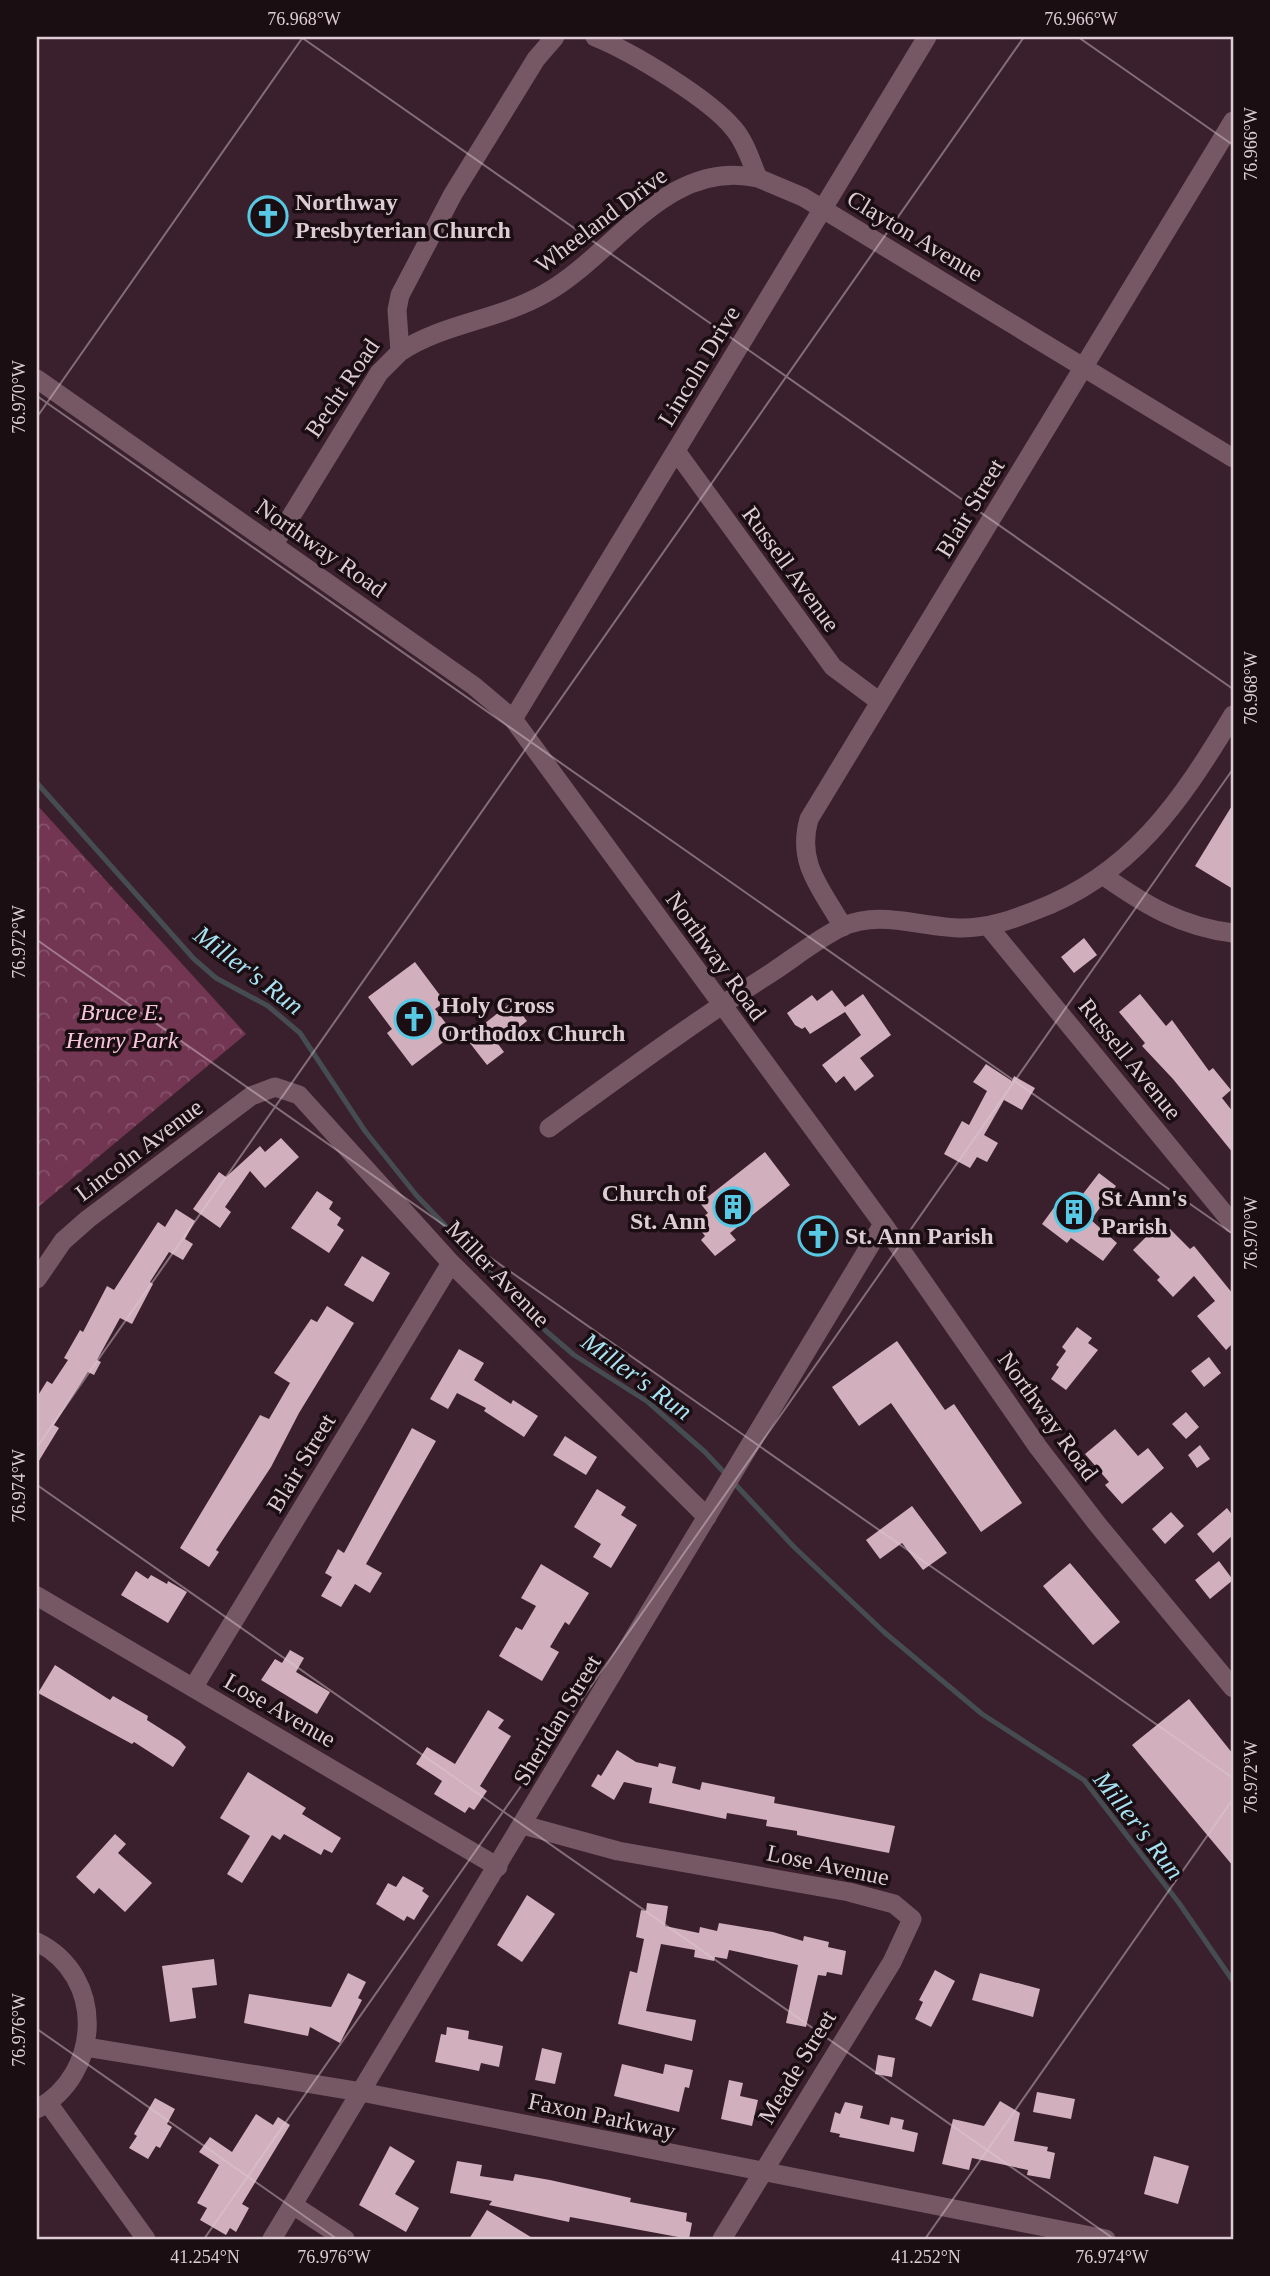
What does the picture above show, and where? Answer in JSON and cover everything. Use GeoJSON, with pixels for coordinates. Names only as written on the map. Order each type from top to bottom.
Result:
{"type":"FeatureCollection","features":[{"type":"Feature","properties":{"kind":"street","name":"Becht Road"},"geometry":{"type":"LineString","coordinates":[[274,544],[372,382],[400,352],[397,310],[400,295],[453,194],[536,59],[555,37]]}},
{"type":"Feature","properties":{"kind":"street"},"geometry":{"type":"LineString","coordinates":[[595,37],[663,75],[713,110],[742,140],[758,178]]}},
{"type":"Feature","properties":{"kind":"street","name":"Lincoln Drive"},"geometry":{"type":"LineString","coordinates":[[513,719],[927,37]]}},
{"type":"Feature","properties":{"kind":"street","name":"Blair Street"},"geometry":{"type":"LineString","coordinates":[[842,927],[805,860],[804,836],[813,812],[1233,121]]}},
{"type":"Feature","properties":{"kind":"street","name":"Wheeland Drive"},"geometry":{"type":"LineString","coordinates":[[400,352],[435,332],[490,318],[544,295],[646,212],[678,190],[705,179],[731,176],[758,178]]}},
{"type":"Feature","properties":{"kind":"street","name":"Clayton Avenue"},"geometry":{"type":"LineString","coordinates":[[758,178],[780,186],[823,210],[1233,458]]}},
{"type":"Feature","properties":{"kind":"street","name":"Northway Road"},"geometry":{"type":"LineString","coordinates":[[37,379],[474,686],[513,719],[883,1224],[1046,1457],[1098,1525],[1233,1688]]}},
{"type":"Feature","properties":{"kind":"street","name":"Russell Avenue"},"geometry":{"type":"LineString","coordinates":[[676,451],[833,667],[880,702]]}},
{"type":"Feature","properties":{"kind":"street"},"geometry":{"type":"LineString","coordinates":[[549,1128],[721,1005],[842,927],[879,918],[962,928],[988,926],[1052,905],[1104,876],[1163,820],[1233,715]]}},
{"type":"Feature","properties":{"kind":"street"},"geometry":{"type":"LineString","coordinates":[[1104,876],[1143,904],[1168,916],[1200,928],[1233,933]]}},
{"type":"Feature","properties":{"kind":"street","name":"Russell Avenue"},"geometry":{"type":"LineString","coordinates":[[988,926],[1233,1224]]}},
{"type":"Feature","properties":{"kind":"street","name":"Lincoln Avenue"},"geometry":{"type":"LineString","coordinates":[[37,1279],[63,1241],[88,1219],[251,1096],[275,1087],[289,1089]]}},
{"type":"Feature","properties":{"kind":"street","name":"Miller Avenue"},"geometry":{"type":"LineString","coordinates":[[289,1089],[316,1111],[451,1263],[708,1517]]}},
{"type":"Feature","properties":{"kind":"street","name":"Sheridan Street"},"geometry":{"type":"LineString","coordinates":[[272,2239],[883,1224]]}},
{"type":"Feature","properties":{"kind":"street","name":"Blair Street"},"geometry":{"type":"LineString","coordinates":[[193,1688],[451,1263]]}},
{"type":"Feature","properties":{"kind":"street","name":"Lose Avenue"},"geometry":{"type":"LineString","coordinates":[[37,1596],[498,1867]]}},
{"type":"Feature","properties":{"kind":"street","name":"Lose Avenue"},"geometry":{"type":"LineString","coordinates":[[523,1825],[618,1851],[849,1892],[894,1904],[912,1919]]}},
{"type":"Feature","properties":{"kind":"street","name":"Meade Street"},"geometry":{"type":"LineString","coordinates":[[722,2239],[892,1962],[912,1919]]}},
{"type":"Feature","properties":{"kind":"street"},"geometry":{"type":"LineString","coordinates":[[37,1942],[57,1955],[79,1986],[87,2008],[86,2047],[76,2073],[42,2106],[146,2239]]}},
{"type":"Feature","properties":{"kind":"street","name":"Faxon Parkway"},"geometry":{"type":"LineString","coordinates":[[86,2047],[361,2092],[761,2174],[1106,2239]]}},
{"type":"Feature","properties":{"kind":"street"},"geometry":{"type":"LineString","coordinates":[[293,2205],[345,2239]]}},
{"type":"Feature","properties":{"kind":"green space","name":"Bruce E. Henry Park"},"geometry":{"type":"Polygon","coordinates":[[[37,805],[246,1034],[37,1208],[37,805]]]}},
{"type":"Feature","properties":{"kind":"building"},"geometry":{"type":"Polygon","coordinates":[[[1233,804],[1233,889],[1195,866],[1233,804]]]}},
{"type":"Feature","properties":{"kind":"building"},"geometry":{"type":"Polygon","coordinates":[[[1084,938],[1097,955],[1074,973],[1061,957],[1084,938]]]}},
{"type":"Feature","properties":{"kind":"building","name":"Holy Cross Orthodox Church"},"geometry":{"type":"Polygon","coordinates":[[[415,962],[445,1002],[435,1009],[454,1034],[412,1066],[387,1033],[392,1029],[368,997],[415,962]]]}},
{"type":"Feature","properties":{"kind":"building"},"geometry":{"type":"Polygon","coordinates":[[[832,990],[845,1007],[863,994],[891,1035],[860,1058],[874,1076],[855,1091],[844,1076],[836,1083],[822,1065],[861,1035],[845,1012],[810,1034],[805,1027],[802,1029],[795,1025],[787,1013],[812,995],[817,1001],[832,990]]]}},
{"type":"Feature","properties":{"kind":"building"},"geometry":{"type":"Polygon","coordinates":[[[1140,994],[1166,1026],[1172,1020],[1209,1071],[1213,1068],[1231,1090],[1222,1098],[1233,1112],[1233,1153],[1173,1079],[1142,1046],[1145,1043],[1119,1012],[1140,994]]]}},
{"type":"Feature","properties":{"kind":"building"},"geometry":{"type":"Polygon","coordinates":[[[512,1002],[527,1021],[498,1044],[504,1052],[487,1065],[466,1038],[512,1002]]]}},
{"type":"Feature","properties":{"kind":"building"},"geometry":{"type":"Polygon","coordinates":[[[986,1064],[1012,1081],[1014,1076],[1035,1088],[1022,1110],[1004,1100],[984,1135],[998,1143],[987,1162],[977,1157],[970,1168],[944,1154],[962,1121],[969,1125],[987,1091],[973,1082],[986,1064]]]}},
{"type":"Feature","properties":{"kind":"building"},"geometry":{"type":"Polygon","coordinates":[[[281,1138],[299,1157],[265,1188],[250,1171],[225,1207],[231,1212],[220,1228],[193,1209],[219,1172],[226,1177],[260,1146],[265,1152],[281,1138]]]}},
{"type":"Feature","properties":{"kind":"building","name":"Church of St. Ann"},"geometry":{"type":"Polygon","coordinates":[[[765,1152],[790,1185],[730,1233],[736,1240],[715,1256],[701,1240],[705,1236],[695,1223],[708,1213],[700,1203],[765,1152]]]}},
{"type":"Feature","properties":{"kind":"building","name":"St Ann's Parish"},"geometry":{"type":"Polygon","coordinates":[[[1099,1173],[1116,1186],[1091,1220],[1117,1243],[1103,1261],[1071,1238],[1067,1243],[1042,1224],[1064,1194],[1076,1203],[1099,1173]]]}},
{"type":"Feature","properties":{"kind":"building"},"geometry":{"type":"Polygon","coordinates":[[[317,1191],[333,1202],[329,1209],[341,1218],[337,1225],[344,1230],[329,1253],[291,1228],[317,1191]]]}},
{"type":"Feature","properties":{"kind":"building"},"geometry":{"type":"Polygon","coordinates":[[[176,1209],[195,1221],[185,1239],[193,1244],[183,1260],[169,1252],[150,1282],[153,1284],[132,1324],[120,1318],[97,1360],[101,1362],[94,1375],[88,1372],[54,1425],[59,1428],[37,1464],[37,1397],[47,1381],[52,1384],[68,1360],[64,1358],[80,1330],[83,1332],[107,1286],[114,1290],[158,1222],[165,1227],[176,1209]]]}},
{"type":"Feature","properties":{"kind":"building"},"geometry":{"type":"Polygon","coordinates":[[[1162,1221],[1190,1249],[1194,1246],[1233,1294],[1233,1343],[1226,1350],[1197,1316],[1215,1301],[1194,1276],[1173,1297],[1157,1280],[1160,1277],[1133,1250],[1162,1221]]]}},
{"type":"Feature","properties":{"kind":"building"},"geometry":{"type":"Polygon","coordinates":[[[362,1256],[390,1273],[373,1302],[344,1285],[362,1256]]]}},
{"type":"Feature","properties":{"kind":"building"},"geometry":{"type":"Polygon","coordinates":[[[327,1306],[354,1323],[299,1413],[271,1467],[216,1550],[219,1552],[209,1567],[180,1548],[260,1415],[269,1419],[290,1383],[274,1373],[311,1319],[317,1322],[327,1306]]]}},
{"type":"Feature","properties":{"kind":"building"},"geometry":{"type":"Polygon","coordinates":[[[1077,1327],[1092,1338],[1088,1343],[1098,1350],[1066,1390],[1051,1379],[1059,1367],[1056,1365],[1066,1351],[1062,1347],[1077,1327]]]}},
{"type":"Feature","properties":{"kind":"building"},"geometry":{"type":"Polygon","coordinates":[[[897,1341],[945,1410],[954,1404],[1022,1503],[981,1532],[891,1403],[859,1426],[832,1387],[897,1341]]]}},
{"type":"Feature","properties":{"kind":"building"},"geometry":{"type":"Polygon","coordinates":[[[459,1349],[484,1363],[474,1380],[511,1404],[513,1400],[538,1416],[524,1437],[484,1411],[486,1408],[457,1393],[448,1409],[430,1399],[459,1349]]]}},
{"type":"Feature","properties":{"kind":"building"},"geometry":{"type":"Polygon","coordinates":[[[1209,1357],[1221,1373],[1204,1387],[1191,1371],[1209,1357]]]}},
{"type":"Feature","properties":{"kind":"building"},"geometry":{"type":"Polygon","coordinates":[[[1186,1412],[1199,1427],[1186,1439],[1172,1424],[1186,1412]]]}},
{"type":"Feature","properties":{"kind":"building"},"geometry":{"type":"Polygon","coordinates":[[[412,1428],[436,1441],[366,1564],[382,1573],[370,1593],[355,1584],[341,1607],[321,1596],[332,1577],[325,1573],[338,1549],[344,1553],[412,1428]]]}},
{"type":"Feature","properties":{"kind":"building"},"geometry":{"type":"Polygon","coordinates":[[[1115,1429],[1138,1456],[1148,1448],[1164,1468],[1122,1504],[1105,1485],[1109,1482],[1085,1454],[1115,1429]]]}},
{"type":"Feature","properties":{"kind":"building"},"geometry":{"type":"Polygon","coordinates":[[[565,1436],[597,1457],[586,1475],[553,1455],[565,1436]]]}},
{"type":"Feature","properties":{"kind":"building"},"geometry":{"type":"Polygon","coordinates":[[[1200,1445],[1210,1459],[1197,1468],[1188,1455],[1200,1445]]]}},
{"type":"Feature","properties":{"kind":"building"},"geometry":{"type":"Polygon","coordinates":[[[597,1489],[626,1507],[621,1515],[637,1525],[611,1568],[593,1557],[601,1544],[574,1527],[597,1489]]]}},
{"type":"Feature","properties":{"kind":"building"},"geometry":{"type":"Polygon","coordinates":[[[912,1506],[947,1553],[923,1570],[902,1543],[880,1559],[866,1540],[912,1506]]]}},
{"type":"Feature","properties":{"kind":"building"},"geometry":{"type":"Polygon","coordinates":[[[1227,1508],[1233,1516],[1233,1535],[1213,1553],[1197,1534],[1227,1508]]]}},
{"type":"Feature","properties":{"kind":"building"},"geometry":{"type":"Polygon","coordinates":[[[1171,1512],[1184,1526],[1165,1544],[1152,1529],[1171,1512]]]}},
{"type":"Feature","properties":{"kind":"building"},"geometry":{"type":"Polygon","coordinates":[[[1219,1561],[1233,1580],[1210,1599],[1195,1580],[1219,1561]]]}},
{"type":"Feature","properties":{"kind":"building"},"geometry":{"type":"Polygon","coordinates":[[[1070,1563],[1120,1622],[1093,1645],[1043,1586],[1070,1563]]]}},
{"type":"Feature","properties":{"kind":"building"},"geometry":{"type":"Polygon","coordinates":[[[541,1564],[589,1593],[569,1625],[565,1622],[550,1647],[559,1652],[542,1681],[499,1656],[516,1627],[522,1630],[536,1606],[521,1598],[541,1564]]]}},
{"type":"Feature","properties":{"kind":"building"},"geometry":{"type":"Polygon","coordinates":[[[136,1571],[148,1579],[151,1575],[167,1584],[168,1581],[187,1592],[168,1623],[121,1595],[136,1571]]]}},
{"type":"Feature","properties":{"kind":"building"},"geometry":{"type":"Polygon","coordinates":[[[290,1650],[304,1658],[296,1672],[330,1692],[317,1714],[261,1680],[275,1659],[282,1663],[290,1650]]]}},
{"type":"Feature","properties":{"kind":"building"},"geometry":{"type":"Polygon","coordinates":[[[55,1665],[110,1700],[113,1696],[148,1716],[147,1720],[180,1741],[186,1747],[173,1767],[134,1742],[132,1744],[38,1693],[55,1665]]]}},
{"type":"Feature","properties":{"kind":"building"},"geometry":{"type":"Polygon","coordinates":[[[1189,1699],[1233,1754],[1233,1866],[1132,1745],[1189,1699]]]}},
{"type":"Feature","properties":{"kind":"building"},"geometry":{"type":"Polygon","coordinates":[[[488,1710],[504,1720],[498,1728],[511,1736],[480,1786],[487,1791],[474,1810],[469,1807],[465,1813],[434,1794],[442,1781],[416,1764],[427,1747],[455,1764],[488,1710]]]}},
{"type":"Feature","properties":{"kind":"building"},"geometry":{"type":"Polygon","coordinates":[[[617,1750],[636,1762],[658,1767],[659,1763],[676,1767],[672,1783],[700,1790],[702,1782],[775,1797],[774,1803],[895,1826],[889,1853],[797,1835],[797,1831],[766,1826],[767,1820],[727,1813],[726,1819],[649,1803],[652,1788],[624,1782],[614,1800],[591,1786],[598,1774],[601,1776],[617,1750]]]}},
{"type":"Feature","properties":{"kind":"building"},"geometry":{"type":"Polygon","coordinates":[[[248,1772],[306,1808],[302,1814],[341,1838],[332,1853],[324,1849],[321,1855],[284,1834],[280,1840],[272,1835],[242,1883],[227,1874],[250,1836],[220,1818],[248,1772]]]}},
{"type":"Feature","properties":{"kind":"building"},"geometry":{"type":"Polygon","coordinates":[[[115,1834],[126,1844],[118,1853],[152,1883],[125,1912],[99,1888],[94,1894],[76,1877],[115,1834]]]}},
{"type":"Feature","properties":{"kind":"building"},"geometry":{"type":"Polygon","coordinates":[[[403,1876],[424,1888],[422,1891],[429,1896],[414,1920],[407,1916],[404,1921],[376,1904],[388,1883],[396,1887],[403,1876]]]}},
{"type":"Feature","properties":{"kind":"building"},"geometry":{"type":"Polygon","coordinates":[[[527,1895],[555,1914],[522,1962],[497,1945],[527,1895]]]}},
{"type":"Feature","properties":{"kind":"building"},"geometry":{"type":"Polygon","coordinates":[[[647,1903],[668,1906],[665,1926],[699,1933],[700,1927],[717,1931],[719,1923],[773,1932],[803,1941],[804,1936],[829,1942],[828,1947],[846,1951],[842,1975],[827,1972],[826,1976],[818,1975],[806,2027],[786,2023],[798,1965],[729,1950],[727,1959],[715,1957],[714,1961],[694,1957],[695,1950],[661,1944],[646,2011],[696,2020],[692,2041],[618,2024],[630,1971],[637,1973],[644,1939],[636,1937],[641,1910],[646,1911],[647,1903]]]}},
{"type":"Feature","properties":{"kind":"building"},"geometry":{"type":"Polygon","coordinates":[[[214,1959],[217,1985],[192,1988],[196,2018],[170,2022],[162,1966],[214,1959]]]}},
{"type":"Feature","properties":{"kind":"building"},"geometry":{"type":"Polygon","coordinates":[[[935,1970],[955,1981],[931,2027],[915,2019],[923,2002],[919,2000],[935,1970]]]}},
{"type":"Feature","properties":{"kind":"building"},"geometry":{"type":"Polygon","coordinates":[[[348,1973],[366,1982],[358,1998],[362,2000],[340,2043],[310,2027],[308,2036],[244,2023],[249,1994],[331,2007],[348,1973]]]}},
{"type":"Feature","properties":{"kind":"building"},"geometry":{"type":"Polygon","coordinates":[[[980,1973],[1040,1989],[1033,2017],[972,2000],[980,1973]]]}},
{"type":"Feature","properties":{"kind":"building"},"geometry":{"type":"Polygon","coordinates":[[[447,2027],[469,2031],[468,2039],[503,2046],[499,2067],[481,2063],[479,2071],[435,2062],[441,2034],[446,2035],[447,2027]]]}},
{"type":"Feature","properties":{"kind":"building"},"geometry":{"type":"Polygon","coordinates":[[[542,2048],[562,2053],[555,2084],[535,2080],[542,2048]]]}},
{"type":"Feature","properties":{"kind":"building"},"geometry":{"type":"Polygon","coordinates":[[[878,2055],[895,2058],[892,2077],[875,2074],[878,2055]]]}},
{"type":"Feature","properties":{"kind":"building"},"geometry":{"type":"Polygon","coordinates":[[[622,2064],[663,2074],[665,2064],[693,2070],[689,2088],[685,2087],[679,2112],[614,2096],[622,2064]]]}},
{"type":"Feature","properties":{"kind":"building"},"geometry":{"type":"Polygon","coordinates":[[[729,2080],[743,2083],[740,2096],[758,2100],[752,2126],[721,2119],[729,2080]]]}},
{"type":"Feature","properties":{"kind":"building"},"geometry":{"type":"Polygon","coordinates":[[[1037,2092],[1075,2099],[1071,2119],[1033,2112],[1037,2092]]]}},
{"type":"Feature","properties":{"kind":"building"},"geometry":{"type":"Polygon","coordinates":[[[155,2098],[175,2109],[167,2124],[172,2127],[160,2148],[156,2146],[148,2159],[129,2148],[155,2098]]]}},
{"type":"Feature","properties":{"kind":"building"},"geometry":{"type":"Polygon","coordinates":[[[1000,2101],[1020,2113],[1014,2141],[1048,2147],[1047,2151],[1055,2153],[1050,2179],[1027,2175],[1028,2170],[972,2158],[969,2170],[942,2164],[953,2119],[984,2126],[1000,2101]]]}},
{"type":"Feature","properties":{"kind":"building"},"geometry":{"type":"Polygon","coordinates":[[[845,2102],[863,2106],[860,2118],[889,2125],[891,2117],[904,2120],[902,2129],[918,2133],[914,2152],[839,2137],[840,2134],[830,2132],[835,2112],[840,2114],[845,2102]]]}},
{"type":"Feature","properties":{"kind":"building"},"geometry":{"type":"Polygon","coordinates":[[[256,2114],[273,2125],[278,2117],[290,2125],[242,2204],[249,2208],[236,2232],[230,2228],[226,2235],[200,2220],[207,2208],[197,2203],[219,2165],[199,2152],[210,2137],[232,2152],[256,2114]]]}},
{"type":"Feature","properties":{"kind":"building"},"geometry":{"type":"Polygon","coordinates":[[[390,2146],[415,2161],[395,2194],[419,2208],[406,2232],[359,2205],[390,2146]]]}},
{"type":"Feature","properties":{"kind":"building"},"geometry":{"type":"Polygon","coordinates":[[[1154,2156],[1189,2166],[1178,2204],[1144,2194],[1154,2156]]]}},
{"type":"Feature","properties":{"kind":"building"},"geometry":{"type":"Polygon","coordinates":[[[457,2161],[482,2165],[480,2176],[513,2181],[515,2174],[550,2180],[631,2198],[630,2202],[687,2213],[686,2221],[692,2223],[689,2239],[570,2217],[569,2222],[489,2205],[492,2201],[450,2193],[457,2161]]]}},
{"type":"Feature","properties":{"kind":"building"},"geometry":{"type":"Polygon","coordinates":[[[487,2210],[534,2239],[469,2239],[487,2210]]]}},
{"type":"Feature","properties":{"kind":"waterway","name":"Miller's Run"},"geometry":{"type":"LineString","coordinates":[[37,783],[194,959],[216,978],[268,1006],[300,1033],[365,1131],[417,1196],[546,1331],[574,1355],[648,1402],[705,1452],[794,1547],[884,1632],[982,1714],[1084,1780],[1179,1903],[1233,1981]]}},
{"type":"Feature","properties":{"kind":"place","name":"Northway Presbyterian Church"},"geometry":{"type":"Point","coordinates":[268,216]}},
{"type":"Feature","properties":{"kind":"place","name":"Holy Cross Orthodox Church"},"geometry":{"type":"Point","coordinates":[414,1019]}},
{"type":"Feature","properties":{"kind":"place","name":"Church of St. Ann"},"geometry":{"type":"Point","coordinates":[733,1207]}},
{"type":"Feature","properties":{"kind":"place","name":"St Ann's Parish"},"geometry":{"type":"Point","coordinates":[1074,1212]}},
{"type":"Feature","properties":{"kind":"place","name":"St. Ann Parish"},"geometry":{"type":"Point","coordinates":[818,1236]}}]}
